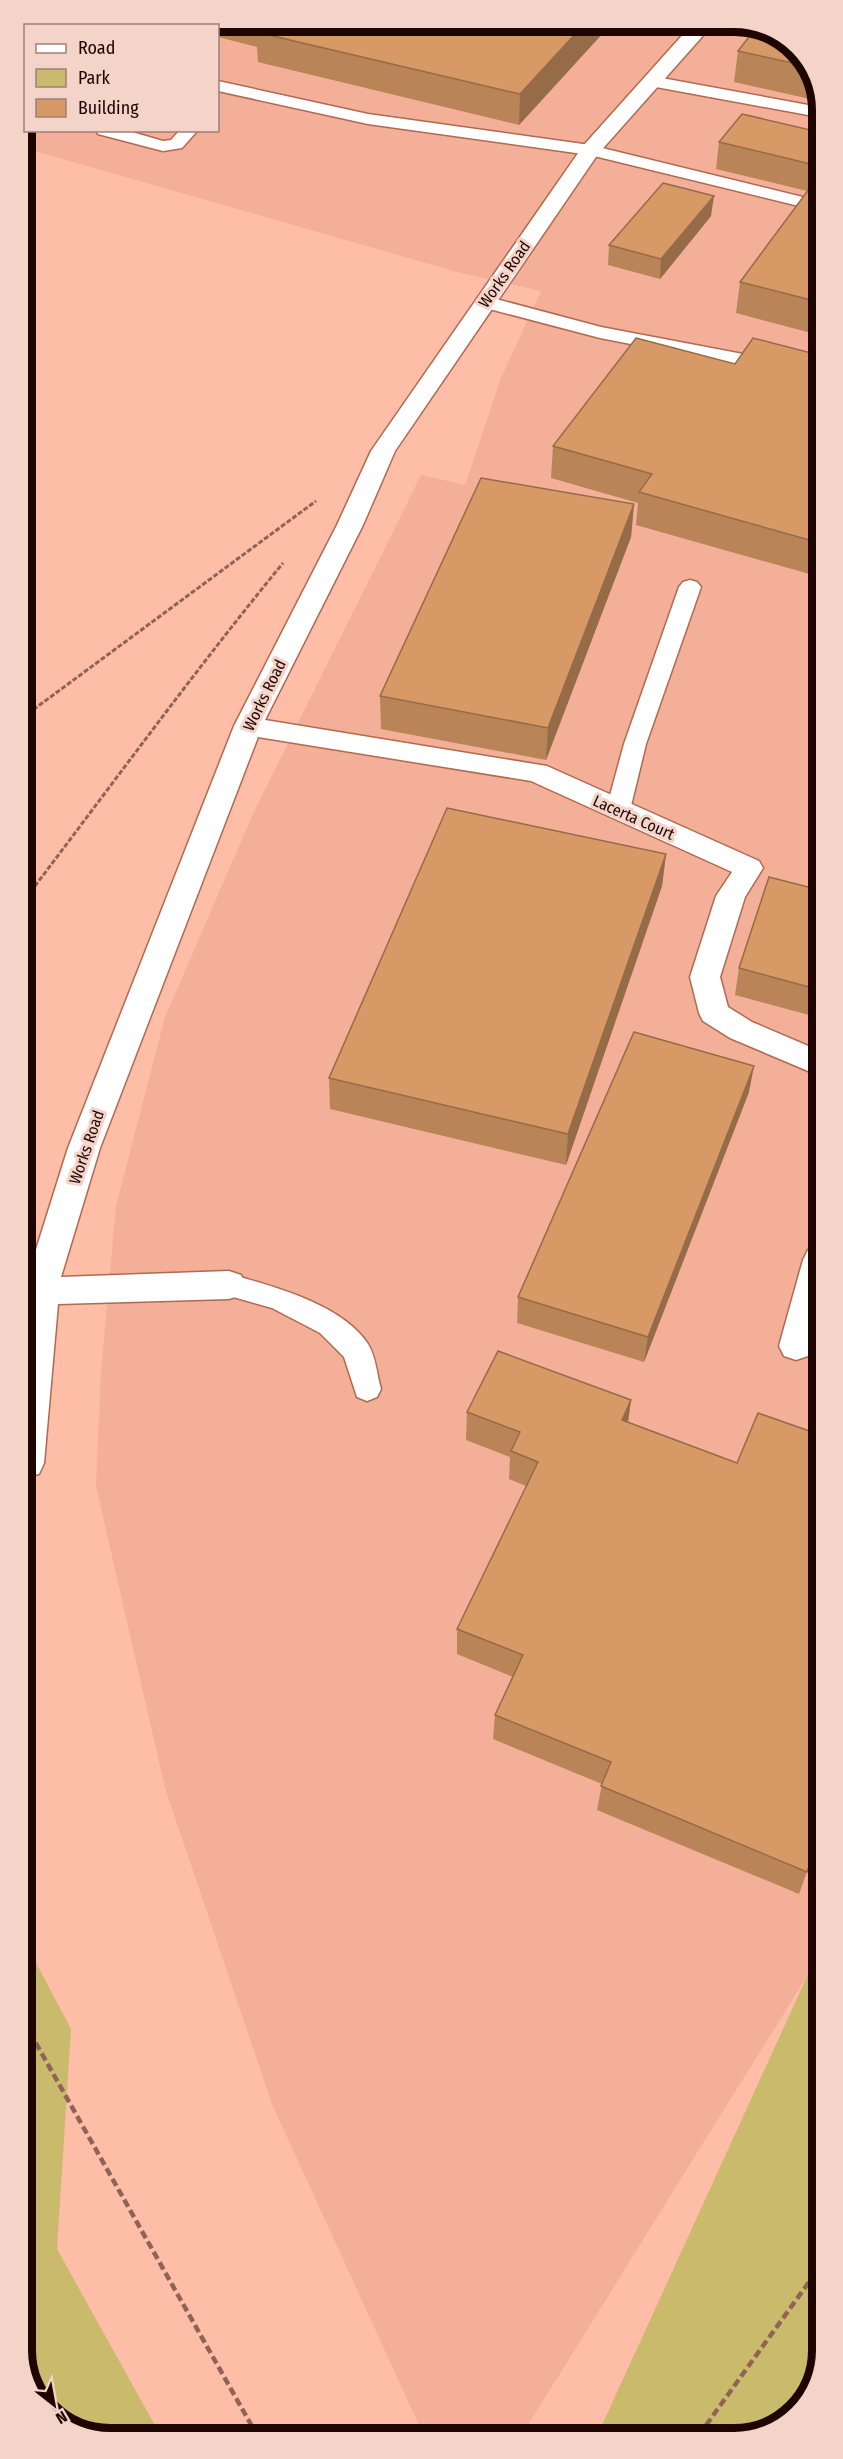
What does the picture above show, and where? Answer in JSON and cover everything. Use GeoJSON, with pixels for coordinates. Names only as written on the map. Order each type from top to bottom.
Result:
{"type":"FeatureCollection","features":[{"type":"Feature","properties":{"kind":"street","name":"Works Road"},"geometry":{"type":"LineString","coordinates":[[32,1403],[41,1312],[40,1291],[84,1148],[248,726],[350,525],[383,452],[590,150],[651,81],[689,32]]}},
{"type":"Feature","properties":{"kind":"street","name":"Lacerta Court"},"geometry":{"type":"LineString","coordinates":[[248,726],[537,773],[749,868],[731,896],[705,977],[714,1012],[741,1030],[812,1061]]}},
{"type":"Feature","properties":{"kind":"street"},"geometry":{"type":"LineString","coordinates":[[40,1291],[229,1285]]}},
{"type":"Feature","properties":{"kind":"street"},"geometry":{"type":"LineString","coordinates":[[796,1346],[812,1289]]}},
{"type":"Feature","properties":{"kind":"lane"},"geometry":{"type":"LineString","coordinates":[[651,81],[712,94],[771,101],[812,110]]}},
{"type":"Feature","properties":{"kind":"lane"},"geometry":{"type":"LineString","coordinates":[[219,102],[225,87],[368,119],[590,150],[812,204]]}},
{"type":"Feature","properties":{"kind":"lane"},"geometry":{"type":"LineString","coordinates":[[112,132],[163,146],[176,144],[188,132]]}},
{"type":"Feature","properties":{"kind":"lane"},"geometry":{"type":"LineString","coordinates":[[485,302],[600,332],[759,362],[789,370]]}},
{"type":"Feature","properties":{"kind":"lane"},"geometry":{"type":"LineString","coordinates":[[618,810],[635,744],[690,587]]}},
{"type":"Feature","properties":{"kind":"lane"},"geometry":{"type":"LineString","coordinates":[[229,1285],[279,1299],[330,1325],[357,1351],[367,1389]]}},
{"type":"Feature","properties":{"kind":"path"},"geometry":{"type":"LineString","coordinates":[[32,711],[316,501]]}},
{"type":"Feature","properties":{"kind":"path"},"geometry":{"type":"LineString","coordinates":[[32,890],[147,739],[206,657],[285,560]]}},
{"type":"Feature","properties":{"kind":"path"},"geometry":{"type":"LineString","coordinates":[[32,2036],[252,2427]]}},
{"type":"Feature","properties":{"kind":"path"},"geometry":{"type":"LineString","coordinates":[[704,2428],[812,2278]]}},
{"type":"Feature","properties":{"kind":"shaded area"},"geometry":{"type":"Polygon","coordinates":[[[219,32],[739,32],[763,37],[785,51],[801,70],[809,89],[812,110],[812,1966],[526,2428],[420,2428],[272,2104],[165,1788],[96,1486],[101,1372],[116,1206],[165,1017],[253,814],[421,475],[465,485],[501,378],[541,291],[457,272],[32,150],[32,132],[219,132],[219,32]]]}},
{"type":"Feature","properties":{"kind":"green space"},"geometry":{"type":"Polygon","coordinates":[[[32,1955],[71,2029],[57,2249],[156,2427],[104,2427],[75,2419],[54,2405],[37,2379],[34,2370],[32,2360],[32,1955]]]}},
{"type":"Feature","properties":{"kind":"green space"},"geometry":{"type":"Polygon","coordinates":[[[812,1966],[812,2350],[807,2375],[789,2405],[777,2414],[754,2425],[734,2428],[601,2428],[812,1966]]]}},
{"type":"Feature","properties":{"kind":"building"},"geometry":{"type":"Polygon","coordinates":[[[256,32],[577,32],[520,94],[256,32]]]}},
{"type":"Feature","properties":{"kind":"building"},"geometry":{"type":"Polygon","coordinates":[[[752,34],[754,34],[785,51],[796,64],[738,51],[752,34]]]}},
{"type":"Feature","properties":{"kind":"building"},"geometry":{"type":"Polygon","coordinates":[[[742,114],[812,130],[812,164],[719,142],[742,114]]]}},
{"type":"Feature","properties":{"kind":"building"},"geometry":{"type":"Polygon","coordinates":[[[663,183],[714,196],[661,259],[609,245],[663,183]]]}},
{"type":"Feature","properties":{"kind":"building"},"geometry":{"type":"Polygon","coordinates":[[[809,189],[812,190],[812,300],[740,282],[809,189]]]}},
{"type":"Feature","properties":{"kind":"building"},"geometry":{"type":"Polygon","coordinates":[[[636,338],[735,364],[753,338],[812,353],[812,541],[639,492],[652,474],[553,446],[636,338]]]}},
{"type":"Feature","properties":{"kind":"building"},"geometry":{"type":"Polygon","coordinates":[[[481,478],[634,504],[548,728],[380,696],[481,478]]]}},
{"type":"Feature","properties":{"kind":"building"},"geometry":{"type":"Polygon","coordinates":[[[447,808],[666,854],[568,1134],[329,1078],[447,808]]]}},
{"type":"Feature","properties":{"kind":"building"},"geometry":{"type":"Polygon","coordinates":[[[769,877],[812,888],[812,988],[739,968],[769,877]]]}},
{"type":"Feature","properties":{"kind":"building"},"geometry":{"type":"Polygon","coordinates":[[[634,1032],[754,1066],[648,1337],[518,1297],[634,1032]]]}},
{"type":"Feature","properties":{"kind":"building"},"geometry":{"type":"Polygon","coordinates":[[[498,1351],[631,1400],[622,1420],[737,1463],[758,1413],[812,1432],[812,1858],[807,1872],[601,1786],[611,1762],[495,1715],[523,1655],[457,1629],[538,1462],[511,1451],[520,1432],[467,1412],[498,1351]]]}}]}
